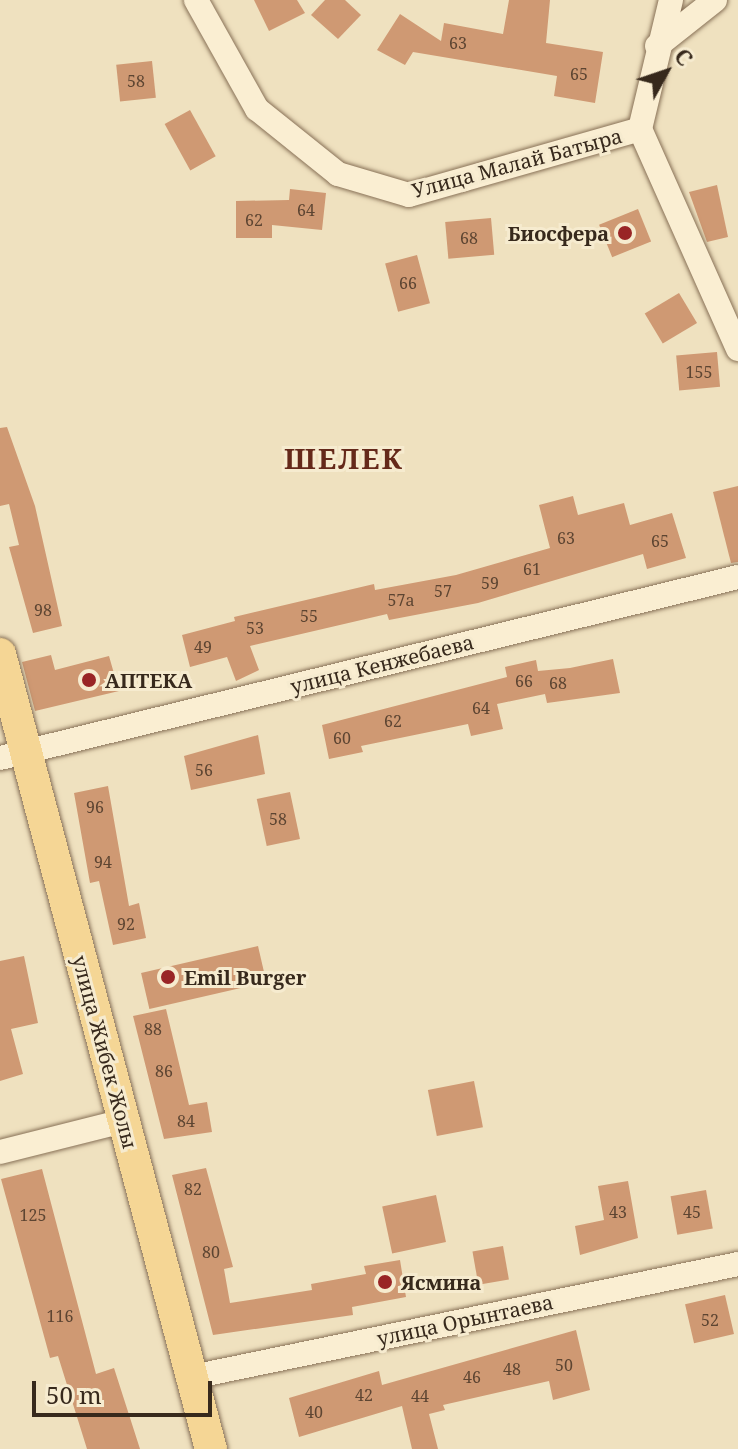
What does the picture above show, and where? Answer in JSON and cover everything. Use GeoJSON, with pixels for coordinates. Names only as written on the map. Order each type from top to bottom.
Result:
{"type":"FeatureCollection","features":[{"type":"Feature","properties":{"kind":"main road","name":"улица Жибек Жолы"},"geometry":{"type":"LineString","coordinates":[[0,654],[13,755],[123,1121],[211,1449]]}},
{"type":"Feature","properties":{"kind":"street","name":"Улица Малай Батыра"},"geometry":{"type":"LineString","coordinates":[[196,0],[257,109],[338,174],[380,187],[409,195],[640,129],[738,349]]}},
{"type":"Feature","properties":{"kind":"street"},"geometry":{"type":"LineString","coordinates":[[640,129],[657,46],[671,0]]}},
{"type":"Feature","properties":{"kind":"street"},"geometry":{"type":"LineString","coordinates":[[657,46],[715,0]]}},
{"type":"Feature","properties":{"kind":"street","name":"улица Кенжебаева"},"geometry":{"type":"LineString","coordinates":[[13,755],[738,577]]}},
{"type":"Feature","properties":{"kind":"street"},"geometry":{"type":"LineString","coordinates":[[0,1152],[123,1121]]}},
{"type":"Feature","properties":{"kind":"street","name":"улица Орынтаева"},"geometry":{"type":"LineString","coordinates":[[192,1377],[738,1264]]}},
{"type":"Feature","properties":{"kind":"building"},"geometry":{"type":"Polygon","coordinates":[[[254,0],[297,0],[305,13],[269,31],[254,0]]]}},
{"type":"Feature","properties":{"kind":"building"},"geometry":{"type":"Polygon","coordinates":[[[325,0],[345,0],[361,15],[338,39],[311,15],[325,0]]]}},
{"type":"Feature","properties":{"kind":"building"},"geometry":{"type":"Polygon","coordinates":[[[509,0],[550,0],[546,43],[603,52],[595,103],[554,96],[557,76],[413,52],[405,65],[377,50],[400,14],[441,41],[444,23],[503,34],[509,0]]]}},
{"type":"Feature","properties":{"kind":"building"},"geometry":{"type":"Polygon","coordinates":[[[152,61],[156,98],[120,102],[116,65],[152,61]]]}},
{"type":"Feature","properties":{"kind":"building"},"geometry":{"type":"Polygon","coordinates":[[[190,110],[216,156],[190,170],[165,124],[190,110]]]}},
{"type":"Feature","properties":{"kind":"building"},"geometry":{"type":"Polygon","coordinates":[[[717,185],[728,237],[707,242],[689,192],[717,185]]]}},
{"type":"Feature","properties":{"kind":"building"},"geometry":{"type":"Polygon","coordinates":[[[290,189],[326,193],[322,230],[272,225],[272,238],[236,238],[236,201],[289,200],[290,189]]]}},
{"type":"Feature","properties":{"kind":"building","name":"Биосфера"},"geometry":{"type":"Polygon","coordinates":[[[638,209],[651,241],[612,257],[599,225],[638,209]]]}},
{"type":"Feature","properties":{"kind":"building"},"geometry":{"type":"Polygon","coordinates":[[[491,218],[494,255],[448,259],[445,222],[491,218]]]}},
{"type":"Feature","properties":{"kind":"building"},"geometry":{"type":"Polygon","coordinates":[[[417,255],[430,303],[398,312],[385,264],[417,255]]]}},
{"type":"Feature","properties":{"kind":"building"},"geometry":{"type":"Polygon","coordinates":[[[679,293],[697,323],[663,344],[645,314],[679,293]]]}},
{"type":"Feature","properties":{"kind":"building"},"geometry":{"type":"Polygon","coordinates":[[[717,352],[720,387],[679,390],[676,356],[717,352]]]}},
{"type":"Feature","properties":{"kind":"building"},"geometry":{"type":"Polygon","coordinates":[[[7,427],[35,506],[62,626],[33,633],[9,547],[19,545],[9,504],[0,506],[0,428],[7,427]]]}},
{"type":"Feature","properties":{"kind":"building"},"geometry":{"type":"Polygon","coordinates":[[[738,486],[738,562],[731,563],[713,492],[738,486]]]}},
{"type":"Feature","properties":{"kind":"building"},"geometry":{"type":"Polygon","coordinates":[[[573,496],[578,515],[624,503],[630,525],[672,513],[686,558],[647,569],[643,554],[478,603],[389,620],[387,614],[250,646],[259,670],[236,681],[227,657],[190,667],[182,635],[235,621],[234,617],[374,584],[375,590],[456,575],[550,548],[539,505],[573,496]]]}},
{"type":"Feature","properties":{"kind":"building"},"geometry":{"type":"Polygon","coordinates":[[[51,655],[55,670],[109,656],[119,691],[35,711],[22,662],[51,655]]]}},
{"type":"Feature","properties":{"kind":"building"},"geometry":{"type":"Polygon","coordinates":[[[613,659],[620,693],[547,703],[545,694],[497,704],[503,729],[471,736],[468,724],[361,746],[363,752],[329,759],[322,725],[507,677],[505,667],[536,660],[538,671],[613,659]]]}},
{"type":"Feature","properties":{"kind":"building"},"geometry":{"type":"Polygon","coordinates":[[[258,735],[265,774],[191,790],[184,756],[258,735]]]}},
{"type":"Feature","properties":{"kind":"building"},"geometry":{"type":"Polygon","coordinates":[[[108,786],[129,906],[139,903],[146,938],[113,945],[99,881],[90,883],[74,793],[108,786]]]}},
{"type":"Feature","properties":{"kind":"building"},"geometry":{"type":"Polygon","coordinates":[[[290,792],[300,839],[267,846],[257,799],[290,792]]]}},
{"type":"Feature","properties":{"kind":"building"},"geometry":{"type":"Polygon","coordinates":[[[258,946],[266,982],[149,1009],[141,973],[258,946]]]}},
{"type":"Feature","properties":{"kind":"building"},"geometry":{"type":"Polygon","coordinates":[[[24,956],[38,1023],[11,1029],[23,1074],[0,1081],[0,961],[24,956]]]}},
{"type":"Feature","properties":{"kind":"building"},"geometry":{"type":"Polygon","coordinates":[[[166,1009],[189,1105],[207,1102],[212,1132],[164,1139],[133,1016],[166,1009]]]}},
{"type":"Feature","properties":{"kind":"building"},"geometry":{"type":"Polygon","coordinates":[[[474,1081],[483,1127],[437,1136],[428,1090],[474,1081]]]}},
{"type":"Feature","properties":{"kind":"building"},"geometry":{"type":"Polygon","coordinates":[[[206,1168],[233,1267],[224,1269],[230,1303],[312,1290],[311,1284],[366,1274],[364,1266],[400,1260],[406,1297],[352,1307],[353,1315],[213,1335],[172,1175],[206,1168]]]}},
{"type":"Feature","properties":{"kind":"building"},"geometry":{"type":"Polygon","coordinates":[[[42,1169],[96,1374],[114,1368],[140,1449],[87,1449],[58,1356],[50,1358],[1,1179],[42,1169]]]}},
{"type":"Feature","properties":{"kind":"building"},"geometry":{"type":"Polygon","coordinates":[[[628,1181],[638,1238],[580,1255],[575,1226],[604,1220],[598,1186],[628,1181]]]}},
{"type":"Feature","properties":{"kind":"building"},"geometry":{"type":"Polygon","coordinates":[[[706,1190],[713,1228],[677,1235],[671,1196],[706,1190]]]}},
{"type":"Feature","properties":{"kind":"building"},"geometry":{"type":"Polygon","coordinates":[[[436,1195],[446,1242],[392,1253],[382,1206],[436,1195]]]}},
{"type":"Feature","properties":{"kind":"building"},"geometry":{"type":"Polygon","coordinates":[[[503,1246],[509,1279],[478,1285],[472,1251],[503,1246]]]}},
{"type":"Feature","properties":{"kind":"building"},"geometry":{"type":"Polygon","coordinates":[[[725,1295],[734,1334],[694,1343],[685,1304],[725,1295]]]}},
{"type":"Feature","properties":{"kind":"building"},"geometry":{"type":"Polygon","coordinates":[[[576,1330],[590,1390],[553,1400],[549,1381],[443,1405],[445,1410],[429,1414],[438,1449],[412,1449],[402,1406],[299,1437],[289,1398],[379,1371],[382,1385],[576,1330]]]}},
{"type":"Feature","properties":{"kind":"place","name":"Биосфера"},"geometry":{"type":"Point","coordinates":[625,233]}},
{"type":"Feature","properties":{"kind":"place","name":"АПТЕКА"},"geometry":{"type":"Point","coordinates":[89,680]}},
{"type":"Feature","properties":{"kind":"place","name":"Emil Burger"},"geometry":{"type":"Point","coordinates":[168,977]}},
{"type":"Feature","properties":{"kind":"place","name":"Ясмина"},"geometry":{"type":"Point","coordinates":[385,1282]}},
{"type":"Feature","properties":{"kind":"district","name":"ШЕЛЕК"},"geometry":{"type":"Point","coordinates":[344,458]}}]}
